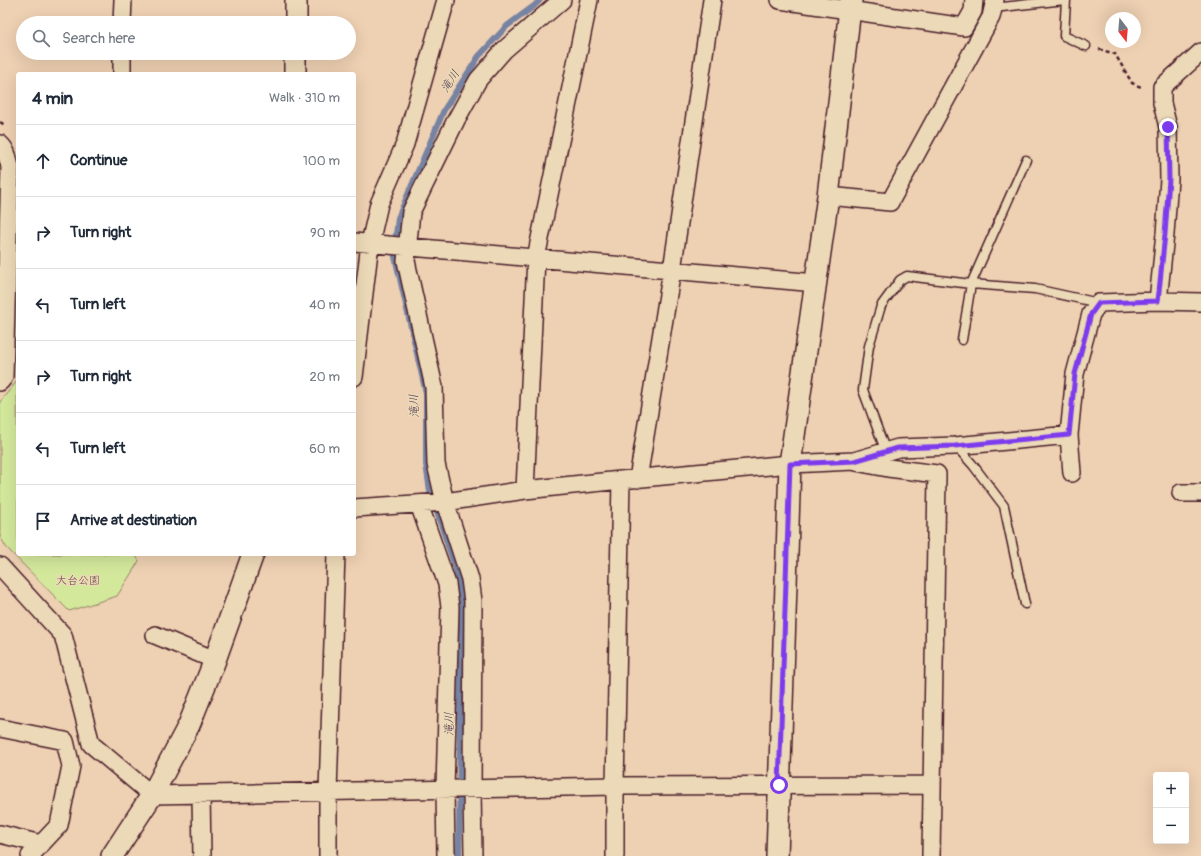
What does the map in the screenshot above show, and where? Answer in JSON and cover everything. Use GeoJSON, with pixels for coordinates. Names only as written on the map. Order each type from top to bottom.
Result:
{"type":"FeatureCollection","features":[{"type":"Feature","properties":{"kind":"street"},"geometry":{"type":"LineString","coordinates":[[122,16],[123,0]]}},
{"type":"Feature","properties":{"kind":"street"},"geometry":{"type":"LineString","coordinates":[[296,0],[296,16]]}},
{"type":"Feature","properties":{"kind":"street"},"geometry":{"type":"LineString","coordinates":[[356,344],[362,243],[405,144],[446,0]]}},
{"type":"Feature","properties":{"kind":"street"},"geometry":{"type":"LineString","coordinates":[[473,856],[473,601],[470,579],[445,502],[436,464],[434,387],[406,261],[407,247],[411,212],[456,120],[478,80],[504,50],[562,0]]}},
{"type":"Feature","properties":{"kind":"street"},"geometry":{"type":"LineString","coordinates":[[525,490],[536,258],[589,0]]}},
{"type":"Feature","properties":{"kind":"street"},"geometry":{"type":"LineString","coordinates":[[638,479],[672,270],[712,0]]}},
{"type":"Feature","properties":{"kind":"street"},"geometry":{"type":"LineString","coordinates":[[780,0],[851,5],[964,27],[973,11],[974,0]]}},
{"type":"Feature","properties":{"kind":"street"},"geometry":{"type":"LineString","coordinates":[[828,196],[890,202],[991,18],[994,4]]}},
{"type":"Feature","properties":{"kind":"street"},"geometry":{"type":"LineString","coordinates":[[777,856],[790,464],[828,196],[851,5]]}},
{"type":"Feature","properties":{"kind":"street"},"geometry":{"type":"LineString","coordinates":[[1158,301],[1169,179],[1168,127],[1162,103],[1162,87],[1201,52]]}},
{"type":"Feature","properties":{"kind":"street"},"geometry":{"type":"LineString","coordinates":[[122,60],[122,72]]}},
{"type":"Feature","properties":{"kind":"street"},"geometry":{"type":"LineString","coordinates":[[295,60],[295,72]]}},
{"type":"Feature","properties":{"kind":"street"},"geometry":{"type":"LineString","coordinates":[[0,144],[8,156],[10,167],[4,377],[0,382]]}},
{"type":"Feature","properties":{"kind":"street"},"geometry":{"type":"LineString","coordinates":[[362,243],[816,283]]}},
{"type":"Feature","properties":{"kind":"street"},"geometry":{"type":"LineString","coordinates":[[1072,473],[1069,435],[1075,374],[1091,314],[1099,303],[1158,301],[1201,302]]}},
{"type":"Feature","properties":{"kind":"street"},"geometry":{"type":"LineString","coordinates":[[356,508],[445,502],[525,490],[790,464],[854,461],[898,448],[955,446],[1069,435]]}},
{"type":"Feature","properties":{"kind":"street"},"geometry":{"type":"LineString","coordinates":[[854,461],[888,468],[937,474],[931,856]]}},
{"type":"Feature","properties":{"kind":"street"},"geometry":{"type":"LineString","coordinates":[[615,856],[621,480]]}},
{"type":"Feature","properties":{"kind":"street"},"geometry":{"type":"LineString","coordinates":[[1181,492],[1201,493]]}},
{"type":"Feature","properties":{"kind":"street"},"geometry":{"type":"LineString","coordinates":[[419,504],[447,584],[450,607],[445,789],[446,856]]}},
{"type":"Feature","properties":{"kind":"street"},"geometry":{"type":"LineString","coordinates":[[112,856],[152,795],[189,725],[215,660],[252,556]]}},
{"type":"Feature","properties":{"kind":"street"},"geometry":{"type":"LineString","coordinates":[[328,856],[328,791],[336,556]]}},
{"type":"Feature","properties":{"kind":"street"},"geometry":{"type":"LineString","coordinates":[[0,566],[63,636],[91,744],[152,795],[615,786],[932,785]]}},
{"type":"Feature","properties":{"kind":"street"},"geometry":{"type":"LineString","coordinates":[[155,636],[215,660]]}},
{"type":"Feature","properties":{"kind":"street"},"geometry":{"type":"LineString","coordinates":[[0,728],[65,741],[71,766],[59,825],[35,850],[0,834]]}},
{"type":"Feature","properties":{"kind":"street"},"geometry":{"type":"LineString","coordinates":[[201,794],[202,856]]}},
{"type":"Feature","properties":{"kind":"lane"},"geometry":{"type":"LineString","coordinates":[[994,4],[1065,0],[1064,36],[1086,46]]}},
{"type":"Feature","properties":{"kind":"lane"},"geometry":{"type":"LineString","coordinates":[[962,340],[971,284],[1026,160]]}},
{"type":"Feature","properties":{"kind":"lane"},"geometry":{"type":"LineString","coordinates":[[886,452],[863,390],[869,346],[881,306],[900,280],[907,276],[971,284],[1035,289],[1099,303]]}},
{"type":"Feature","properties":{"kind":"lane"},"geometry":{"type":"LineString","coordinates":[[955,446],[974,465],[1004,506],[1025,604]]}},
{"type":"Feature","properties":{"kind":"path"},"geometry":{"type":"LineString","coordinates":[[1086,46],[1115,54],[1132,83],[1150,91],[1162,103]]}},
{"type":"Feature","properties":{"kind":"green space","name":"大台公園"},"geometry":{"type":"Polygon","coordinates":[[[16,382],[16,556],[136,556],[139,561],[117,596],[69,611],[6,547],[0,536],[0,402],[16,382]]]}},
{"type":"Feature","properties":{"kind":"waterway","name":"滝川"},"geometry":{"type":"LineString","coordinates":[[459,856],[461,600],[456,569],[430,491],[426,464],[426,393],[394,252],[398,218],[444,110],[479,56],[507,26],[540,0]]}},
{"type":"Feature","properties":{"kind":"route"},"geometry":{"type":"LineString","coordinates":[[779,785],[790,464],[854,461],[898,448],[955,446],[1069,435],[1075,374],[1091,314],[1099,303],[1158,301],[1169,179],[1168,127]]}}]}
